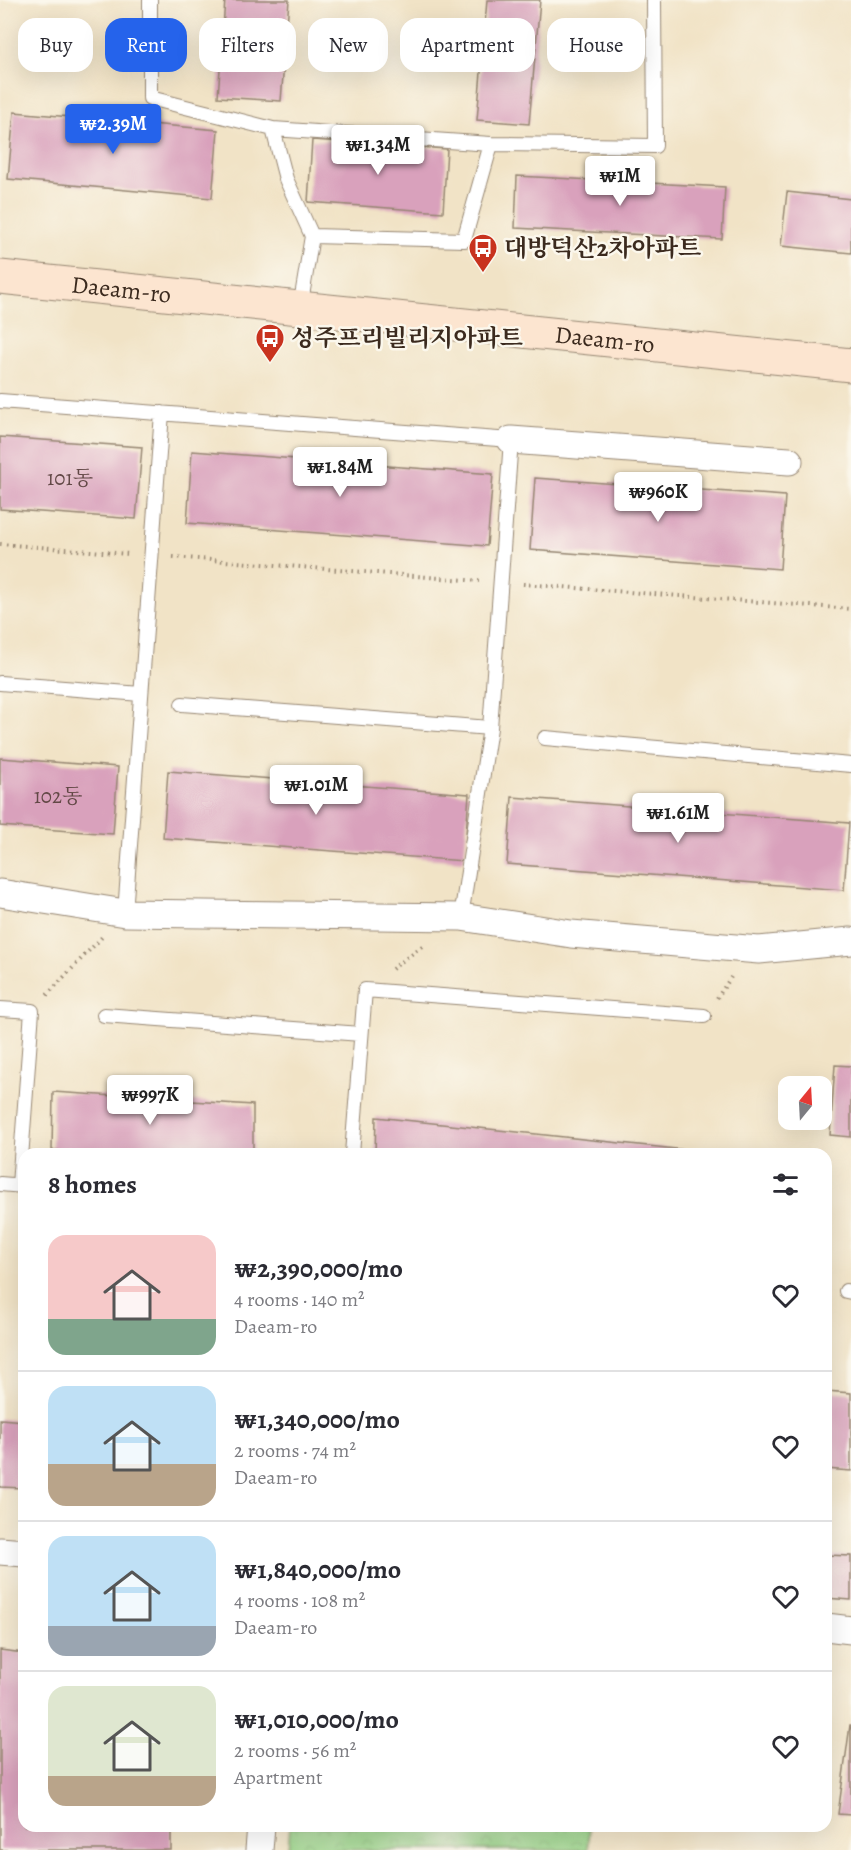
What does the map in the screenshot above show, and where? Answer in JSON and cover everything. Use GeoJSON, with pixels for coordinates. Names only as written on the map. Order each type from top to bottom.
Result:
{"type":"FeatureCollection","features":[{"type":"Feature","properties":{"kind":"street","name":"Daeam-ro"},"geometry":{"type":"LineString","coordinates":[[0,277],[851,365]]}},
{"type":"Feature","properties":{"kind":"street"},"geometry":{"type":"LineString","coordinates":[[511,440],[789,461]]}},
{"type":"Feature","properties":{"kind":"street"},"geometry":{"type":"LineString","coordinates":[[0,893],[125,913],[461,917],[571,934],[759,950],[851,941]]}},
{"type":"Feature","properties":{"kind":"street"},"geometry":{"type":"LineString","coordinates":[[0,1551],[18,1552]]}},
{"type":"Feature","properties":{"kind":"street"},"geometry":{"type":"LineString","coordinates":[[832,1628],[851,1630]]}},
{"type":"Feature","properties":{"kind":"street"},"geometry":{"type":"LineString","coordinates":[[259,1850],[260,1832]]}},
{"type":"Feature","properties":{"kind":"lane"},"geometry":{"type":"LineString","coordinates":[[150,0],[150,98],[273,129],[491,144],[655,146],[654,0]]}},
{"type":"Feature","properties":{"kind":"lane"},"geometry":{"type":"LineString","coordinates":[[273,129],[286,179],[312,236],[300,308]]}},
{"type":"Feature","properties":{"kind":"lane"},"geometry":{"type":"LineString","coordinates":[[312,236],[465,240],[491,144]]}},
{"type":"Feature","properties":{"kind":"lane"},"geometry":{"type":"LineString","coordinates":[[0,401],[511,440],[490,728],[461,917]]}},
{"type":"Feature","properties":{"kind":"lane"},"geometry":{"type":"LineString","coordinates":[[125,913],[162,413]]}},
{"type":"Feature","properties":{"kind":"lane"},"geometry":{"type":"LineString","coordinates":[[0,684],[141,694]]}},
{"type":"Feature","properties":{"kind":"lane"},"geometry":{"type":"LineString","coordinates":[[182,704],[490,728]]}},
{"type":"Feature","properties":{"kind":"lane"},"geometry":{"type":"LineString","coordinates":[[545,738],[851,765]]}},
{"type":"Feature","properties":{"kind":"lane"},"geometry":{"type":"LineString","coordinates":[[352,1148],[365,990],[704,1016]]}},
{"type":"Feature","properties":{"kind":"lane"},"geometry":{"type":"LineString","coordinates":[[0,1008],[32,1011],[23,1148]]}},
{"type":"Feature","properties":{"kind":"lane"},"geometry":{"type":"LineString","coordinates":[[104,1015],[361,1034]]}},
{"type":"Feature","properties":{"kind":"lane"},"geometry":{"type":"LineString","coordinates":[[0,1184],[18,1185]]}},
{"type":"Feature","properties":{"kind":"path"},"geometry":{"type":"LineString","coordinates":[[0,544],[851,609]]}},
{"type":"Feature","properties":{"kind":"path"},"geometry":{"type":"LineString","coordinates":[[32,1011],[125,913]]}},
{"type":"Feature","properties":{"kind":"path"},"geometry":{"type":"LineString","coordinates":[[365,990],[461,917]]}},
{"type":"Feature","properties":{"kind":"path"},"geometry":{"type":"LineString","coordinates":[[704,1016],[730,979],[759,950]]}},
{"type":"Feature","properties":{"kind":"green space"},"geometry":{"type":"Polygon","coordinates":[[[290,1832],[590,1832],[588,1850],[288,1850],[290,1832]]]}},
{"type":"Feature","properties":{"kind":"building"},"geometry":{"type":"Polygon","coordinates":[[[225,0],[289,0],[288,18],[224,18],[225,0]]]}},
{"type":"Feature","properties":{"kind":"building"},"geometry":{"type":"Polygon","coordinates":[[[487,0],[540,0],[535,56],[535,18],[486,18],[487,0]]]}},
{"type":"Feature","properties":{"kind":"building"},"geometry":{"type":"Polygon","coordinates":[[[220,72],[283,72],[281,101],[218,97],[220,72]]]}},
{"type":"Feature","properties":{"kind":"building"},"geometry":{"type":"Polygon","coordinates":[[[481,72],[534,72],[529,124],[477,120],[481,72]]]}},
{"type":"Feature","properties":{"kind":"building"},"geometry":{"type":"Polygon","coordinates":[[[14,112],[218,130],[212,198],[8,179],[14,112]]]}},
{"type":"Feature","properties":{"kind":"building"},"geometry":{"type":"Polygon","coordinates":[[[312,140],[447,149],[443,212],[308,202],[312,140]]]}},
{"type":"Feature","properties":{"kind":"building"},"geometry":{"type":"Polygon","coordinates":[[[517,176],[725,187],[722,239],[515,228],[517,176]]]}},
{"type":"Feature","properties":{"kind":"building"},"geometry":{"type":"Polygon","coordinates":[[[787,192],[851,199],[851,253],[781,246],[787,192]]]}},
{"type":"Feature","properties":{"kind":"building"},"geometry":{"type":"Polygon","coordinates":[[[0,437],[142,447],[136,519],[0,509],[0,437]]]}},
{"type":"Feature","properties":{"kind":"building"},"geometry":{"type":"Polygon","coordinates":[[[192,451],[493,474],[487,546],[187,523],[192,451]]]}},
{"type":"Feature","properties":{"kind":"building"},"geometry":{"type":"Polygon","coordinates":[[[535,478],[785,496],[780,569],[530,550],[535,478]]]}},
{"type":"Feature","properties":{"kind":"building"},"geometry":{"type":"Polygon","coordinates":[[[0,758],[118,767],[113,834],[0,826],[0,758]]]}},
{"type":"Feature","properties":{"kind":"building"},"geometry":{"type":"Polygon","coordinates":[[[168,771],[469,794],[464,861],[163,838],[168,771]]]}},
{"type":"Feature","properties":{"kind":"building"},"geometry":{"type":"Polygon","coordinates":[[[512,797],[849,823],[844,890],[507,864],[512,797]]]}},
{"type":"Feature","properties":{"kind":"building"},"geometry":{"type":"Polygon","coordinates":[[[835,1065],[851,1066],[851,1137],[830,1135],[835,1065]]]}},
{"type":"Feature","properties":{"kind":"building"},"geometry":{"type":"Polygon","coordinates":[[[53,1092],[253,1105],[253,1148],[52,1148],[53,1092]]]}},
{"type":"Feature","properties":{"kind":"building"},"geometry":{"type":"Polygon","coordinates":[[[376,1117],[667,1148],[375,1148],[376,1117]]]}},
{"type":"Feature","properties":{"kind":"building"},"geometry":{"type":"Polygon","coordinates":[[[832,1391],[851,1393],[851,1471],[832,1469],[832,1391]]]}},
{"type":"Feature","properties":{"kind":"building"},"geometry":{"type":"Polygon","coordinates":[[[0,1419],[18,1420],[18,1488],[0,1487],[0,1419]]]}},
{"type":"Feature","properties":{"kind":"building"},"geometry":{"type":"Polygon","coordinates":[[[832,1555],[851,1556],[851,1600],[832,1598],[832,1555]]]}},
{"type":"Feature","properties":{"kind":"building"},"geometry":{"type":"Polygon","coordinates":[[[0,1650],[18,1652],[18,1832],[171,1832],[171,1850],[0,1850],[0,1650]]]}},
{"type":"Feature","properties":{"kind":"building"},"geometry":{"type":"Polygon","coordinates":[[[851,1725],[851,1815],[838,1814],[851,1725]]]}},
{"type":"Feature","properties":{"kind":"place","name":"대방덕산2차아파트"},"geometry":{"type":"Point","coordinates":[483,274]}},
{"type":"Feature","properties":{"kind":"place","name":"성주프리빌리지아파트"},"geometry":{"type":"Point","coordinates":[270,364]}}]}
